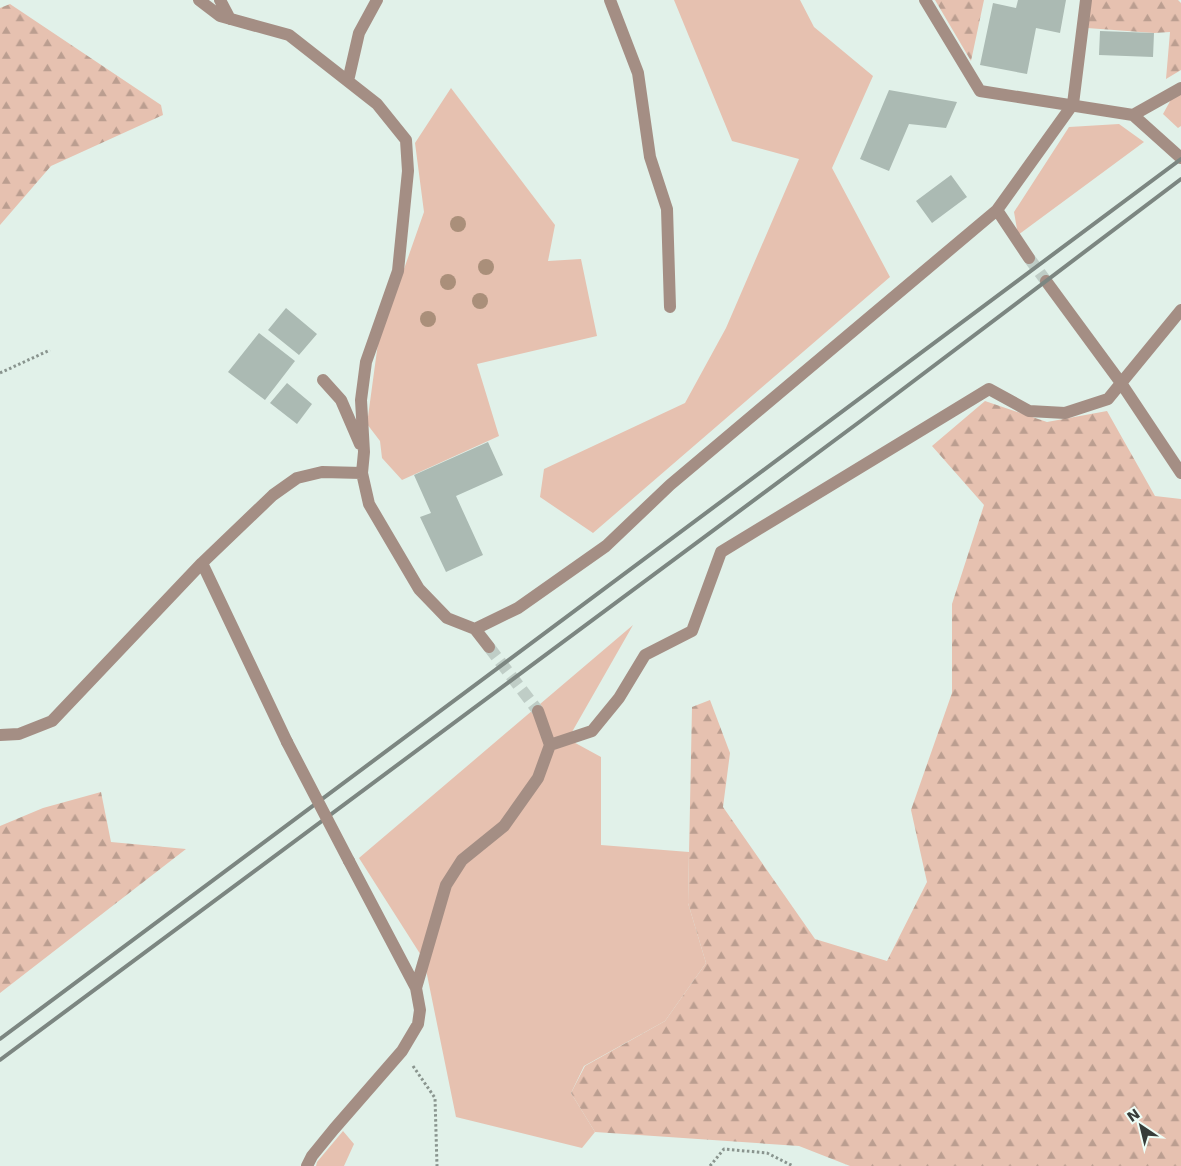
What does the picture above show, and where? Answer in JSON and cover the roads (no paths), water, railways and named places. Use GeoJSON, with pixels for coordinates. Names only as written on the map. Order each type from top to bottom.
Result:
{"type":"FeatureCollection","features":[{"type":"Feature","properties":{"kind":"street"},"geometry":{"type":"LineString","coordinates":[[199,0],[220,16],[289,35],[377,104],[406,140],[408,171],[398,271],[366,362],[361,400],[364,452],[362,473],[369,504],[419,589],[447,618],[475,629],[489,647]]}},
{"type":"Feature","properties":{"kind":"street"},"geometry":{"type":"LineString","coordinates":[[220,0],[230,19]]}},
{"type":"Feature","properties":{"kind":"street"},"geometry":{"type":"LineString","coordinates":[[348,81],[359,33],[377,0]]}},
{"type":"Feature","properties":{"kind":"street"},"geometry":{"type":"LineString","coordinates":[[610,0],[638,73],[650,157],[667,209],[670,307]]}},
{"type":"Feature","properties":{"kind":"street"},"geometry":{"type":"LineString","coordinates":[[925,0],[980,91],[1073,104],[1133,115],[1181,158]]}},
{"type":"Feature","properties":{"kind":"street"},"geometry":{"type":"LineString","coordinates":[[475,629],[518,608],[606,546],[677,479],[997,210],[1073,104],[1086,0]]}},
{"type":"Feature","properties":{"kind":"street"},"geometry":{"type":"LineString","coordinates":[[1133,115],[1181,88]]}},
{"type":"Feature","properties":{"kind":"street"},"geometry":{"type":"LineString","coordinates":[[997,210],[1029,258]]}},
{"type":"Feature","properties":{"kind":"street"},"geometry":{"type":"LineString","coordinates":[[1046,281],[1121,383],[1181,474]]}},
{"type":"Feature","properties":{"kind":"street"},"geometry":{"type":"LineString","coordinates":[[550,745],[592,731],[619,698],[645,655],[692,631],[721,552],[988,389],[1029,410],[1065,413],[1108,399],[1181,310]]}},
{"type":"Feature","properties":{"kind":"street"},"geometry":{"type":"LineString","coordinates":[[323,380],[341,400],[364,452]]}},
{"type":"Feature","properties":{"kind":"street"},"geometry":{"type":"LineString","coordinates":[[0,735],[19,734],[52,721],[202,563],[273,495],[297,478],[322,472],[362,473]]}},
{"type":"Feature","properties":{"kind":"street"},"geometry":{"type":"LineString","coordinates":[[202,563],[287,742],[416,988],[420,1010],[418,1024],[402,1051],[334,1129],[312,1156],[307,1166]]}},
{"type":"Feature","properties":{"kind":"street"},"geometry":{"type":"LineString","coordinates":[[416,988],[446,885],[462,860],[504,826],[538,778],[550,745],[538,711]]}},
{"type":"Feature","properties":{"kind":"tunnel"},"geometry":{"type":"LineString","coordinates":[[1029,258],[1046,281]]}},
{"type":"Feature","properties":{"kind":"tunnel"},"geometry":{"type":"LineString","coordinates":[[489,647],[538,711]]}},
{"type":"Feature","properties":{"kind":"railway"},"geometry":{"type":"LineString","coordinates":[[0,1039],[1181,159]]}},
{"type":"Feature","properties":{"kind":"railway"},"geometry":{"type":"LineString","coordinates":[[0,1060],[862,420],[1181,179]]}}]}
